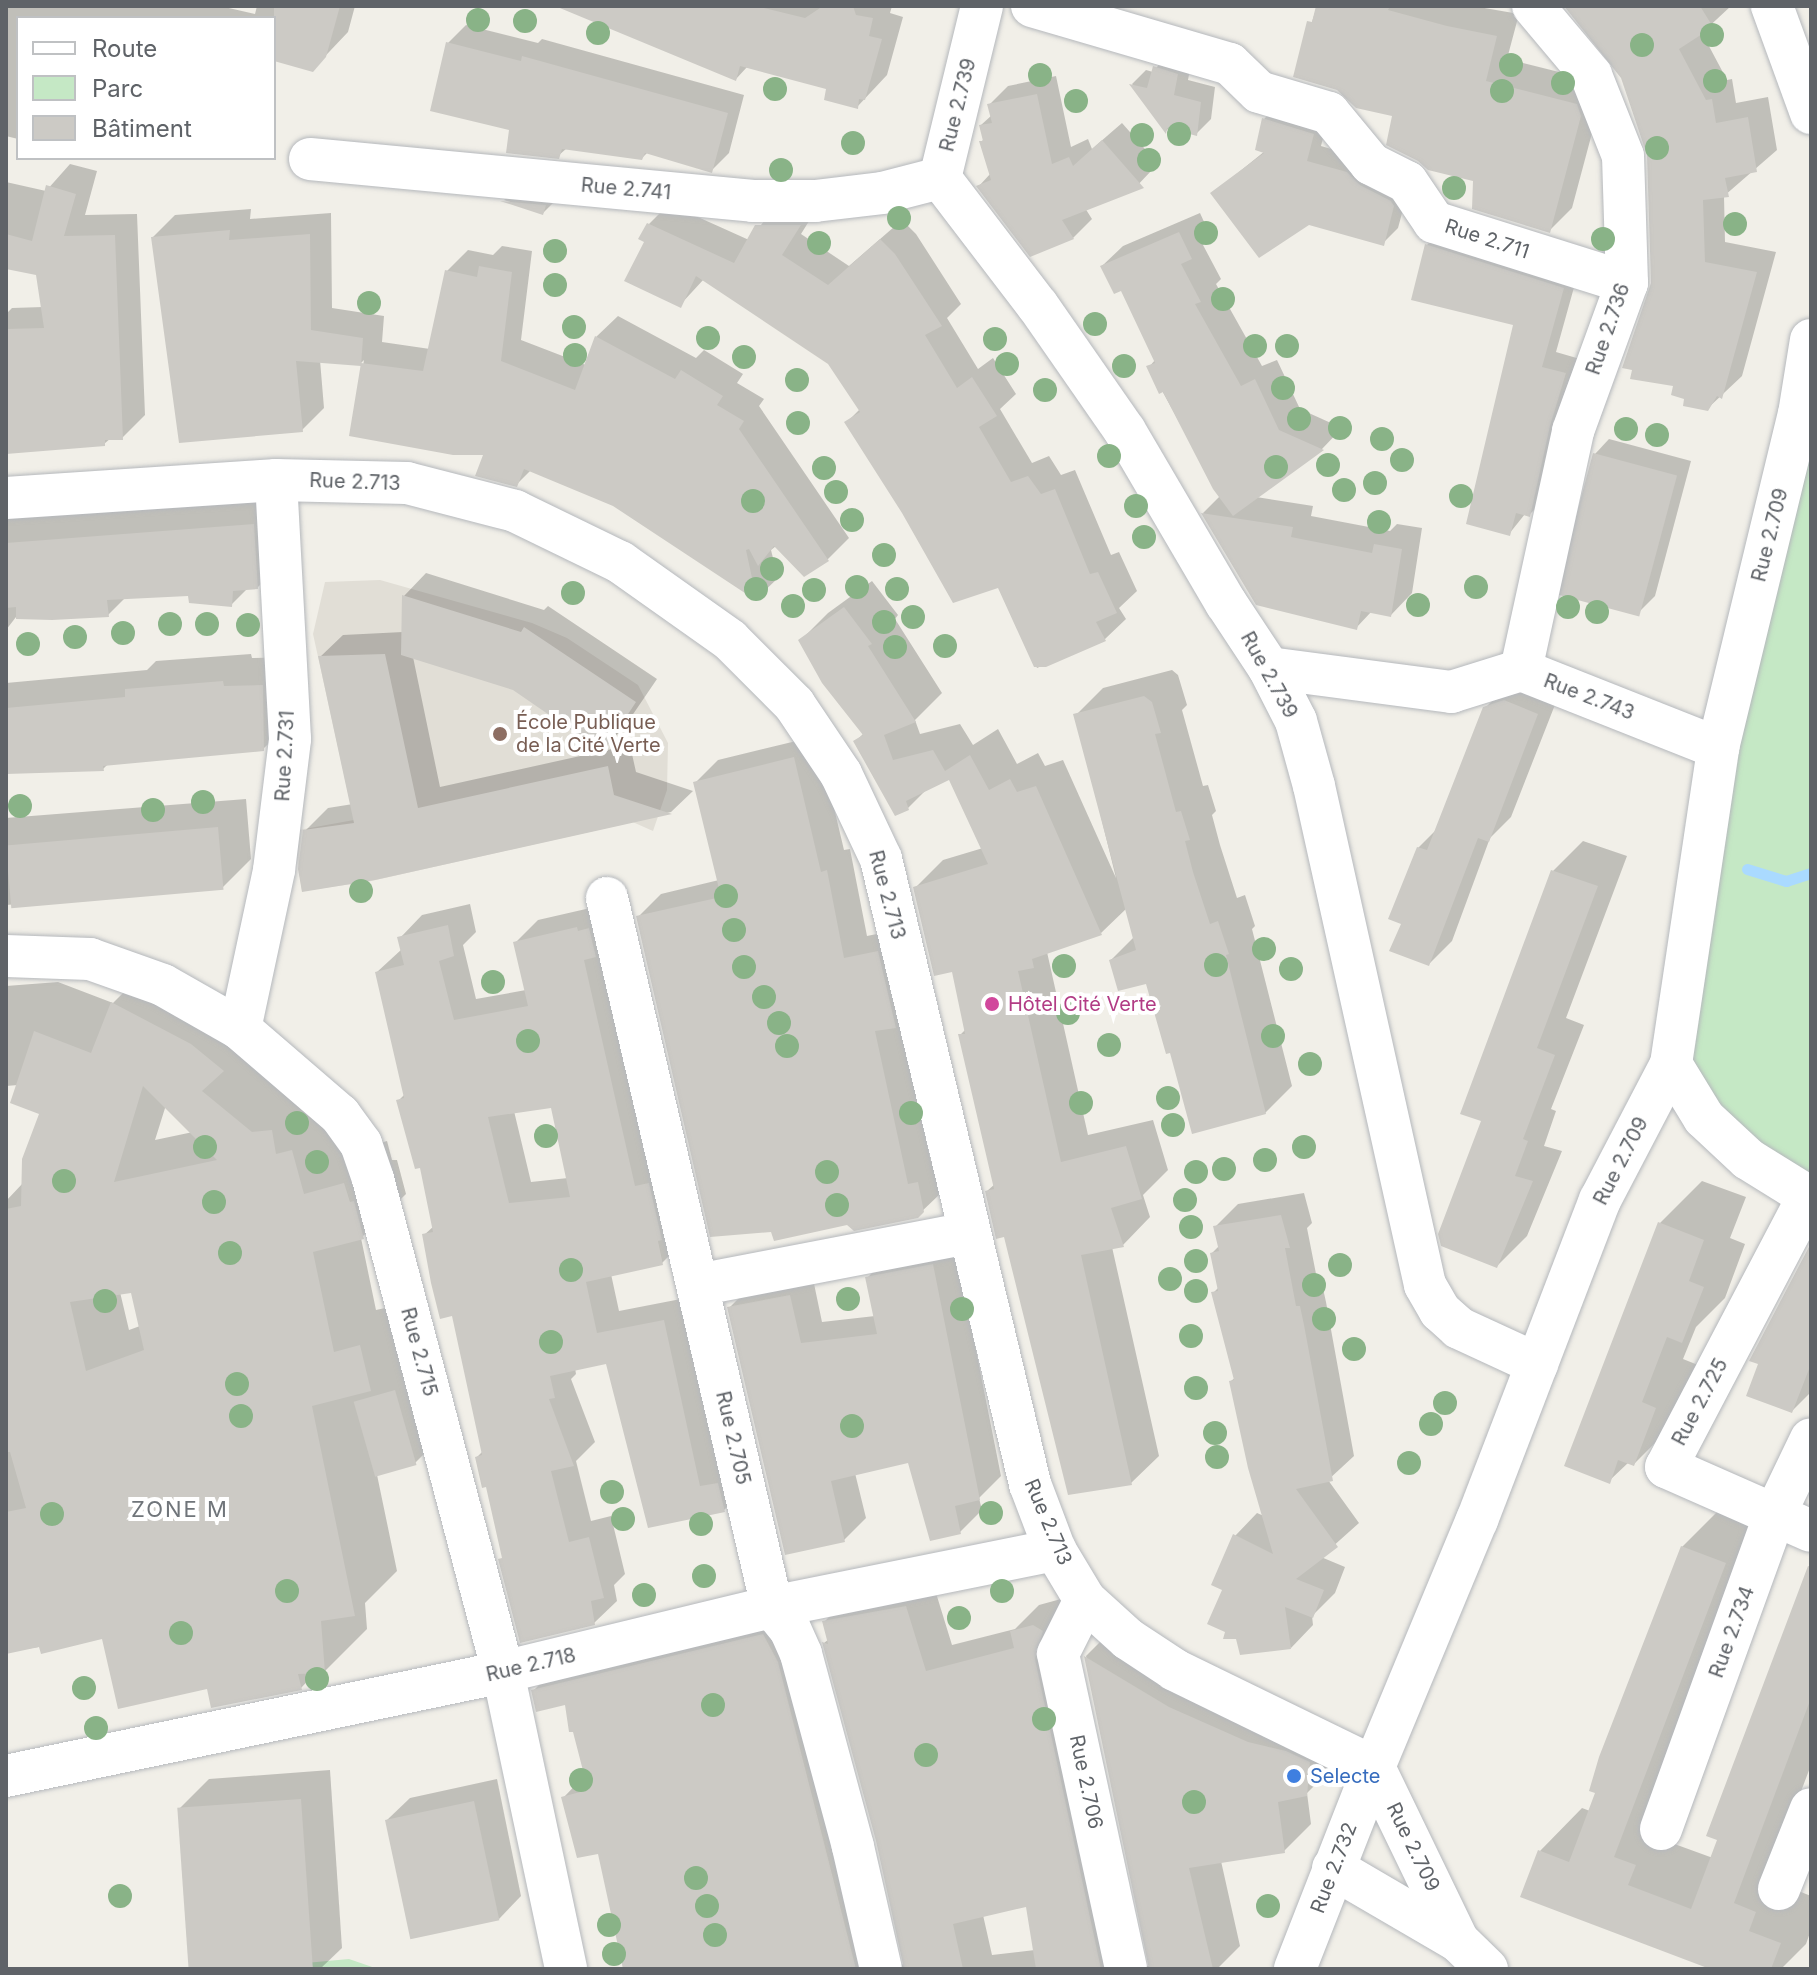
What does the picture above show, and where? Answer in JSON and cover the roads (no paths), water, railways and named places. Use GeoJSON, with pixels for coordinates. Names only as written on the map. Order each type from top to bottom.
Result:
{"type":"FeatureCollection","features":[{"type":"Feature","properties":{"kind":"street","name":"Rue 2.739"},"geometry":{"type":"LineString","coordinates":[[982,6],[940,178],[1038,306],[1125,431],[1226,603],[1269,668],[1296,721],[1314,786],[1425,1285],[1440,1311],[1459,1328],[1537,1364]]}},
{"type":"Feature","properties":{"kind":"street","name":"Rue 2.711"},"geometry":{"type":"LineString","coordinates":[[1032,6],[1230,64],[1259,92],[1329,113],[1371,164],[1407,182],[1434,222],[1627,283]]}},
{"type":"Feature","properties":{"kind":"street","name":"Rue 2.736"},"geometry":{"type":"LineString","coordinates":[[1521,670],[1573,431],[1627,283],[1623,156],[1591,75],[1533,6]]}},
{"type":"Feature","properties":{"kind":"street"},"geometry":{"type":"LineString","coordinates":[[1772,6],[1811,113]]}},
{"type":"Feature","properties":{"kind":"street","name":"Rue 2.741"},"geometry":{"type":"LineString","coordinates":[[310,159],[753,201],[842,198],[882,193],[940,178]]}},
{"type":"Feature","properties":{"kind":"street","name":"Rue 2.709"},"geometry":{"type":"LineString","coordinates":[[1472,1955],[1374,1767],[1477,1520],[1600,1200],[1671,1064],[1718,748],[1799,414],[1811,340]]}},
{"type":"Feature","properties":{"kind":"street","name":"Rue 2.713"},"geometry":{"type":"LineString","coordinates":[[6,498],[276,480],[407,483],[515,511],[620,562],[730,640],[794,704],[841,774],[881,859],[1030,1484],[1055,1550],[1085,1600],[1128,1639],[1175,1670],[1374,1767]]}},
{"type":"Feature","properties":{"kind":"street","name":"Rue 2.731"},"geometry":{"type":"LineString","coordinates":[[240,1029],[274,870],[290,739],[276,480]]}},
{"type":"Feature","properties":{"kind":"street","name":"Rue 2.743"},"geometry":{"type":"LineString","coordinates":[[1269,668],[1451,692],[1521,670],[1718,748]]}},
{"type":"Feature","properties":{"kind":"street","name":"Rue 2.705"},"geometry":{"type":"LineString","coordinates":[[607,898],[772,1607],[790,1629],[801,1654],[853,1847],[881,1969]]}},
{"type":"Feature","properties":{"kind":"street","name":"Rue 2.715"},"geometry":{"type":"LineString","coordinates":[[6,956],[90,959],[163,985],[240,1029],[340,1115],[361,1144],[373,1179],[503,1672],[566,1969]]}},
{"type":"Feature","properties":{"kind":"street"},"geometry":{"type":"LineString","coordinates":[[1671,1064],[1704,1118],[1748,1159],[1810,1198]]}},
{"type":"Feature","properties":{"kind":"street","name":"Rue 2.725"},"geometry":{"type":"LineString","coordinates":[[1792,1523],[1666,1467],[1810,1198]]}},
{"type":"Feature","properties":{"kind":"street"},"geometry":{"type":"LineString","coordinates":[[698,1285],[969,1233]]}},
{"type":"Feature","properties":{"kind":"street","name":"Rue 2.734"},"geometry":{"type":"LineString","coordinates":[[1661,1829],[1792,1523],[1811,1439]]}},
{"type":"Feature","properties":{"kind":"street","name":"Rue 2.718"},"geometry":{"type":"LineString","coordinates":[[6,1776],[503,1672],[772,1607],[1055,1550]]}},
{"type":"Feature","properties":{"kind":"street","name":"Rue 2.706"},"geometry":{"type":"LineString","coordinates":[[1085,1600],[1058,1654],[1126,1969]]}},
{"type":"Feature","properties":{"kind":"street","name":"Rue 2.732"},"geometry":{"type":"LineString","coordinates":[[1295,1969],[1374,1767]]}},
{"type":"Feature","properties":{"kind":"street"},"geometry":{"type":"LineString","coordinates":[[1779,1889],[1811,1809]]}},
{"type":"Feature","properties":{"kind":"street","name":"Rue 2.709"},"geometry":{"type":"LineString","coordinates":[[1333,1868],[1472,1955]]}},
{"type":"Feature","properties":{"kind":"waterway"},"geometry":{"type":"LineString","coordinates":[[1747,869],[1786,881],[1811,873]]}},
{"type":"Feature","properties":{"kind":"place","name":"École Publique de la Cité Verte"},"geometry":{"type":"Point","coordinates":[500,734]}},
{"type":"Feature","properties":{"kind":"place","name":"Hôtel Cité Verte"},"geometry":{"type":"Point","coordinates":[992,1004]}},
{"type":"Feature","properties":{"kind":"place","name":"Selecte"},"geometry":{"type":"Point","coordinates":[1294,1776]}},
{"type":"Feature","properties":{"kind":"district","name":"ZONE M"},"geometry":{"type":"Point","coordinates":[180,1510]}}]}
